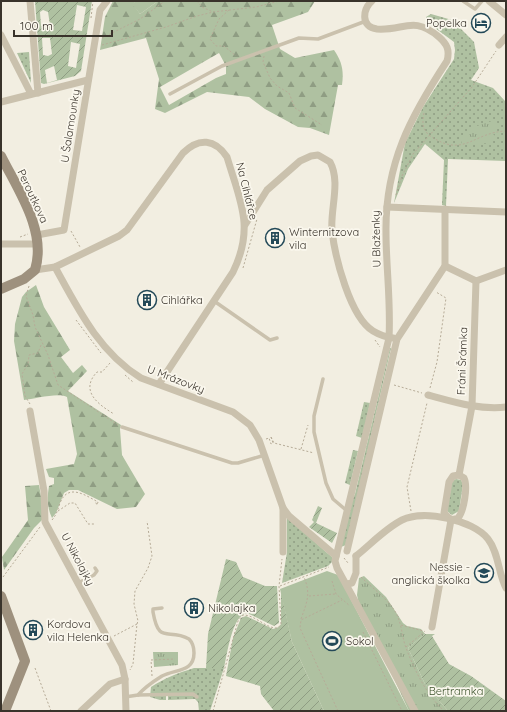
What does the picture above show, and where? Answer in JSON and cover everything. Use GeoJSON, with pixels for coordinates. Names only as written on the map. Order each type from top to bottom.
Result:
{"type":"FeatureCollection","features":[{"type":"Feature","properties":{"kind":"street"},"geometry":{"type":"LineString","coordinates":[[30,1],[35,94]]}},
{"type":"Feature","properties":{"kind":"street"},"geometry":{"type":"LineString","coordinates":[[99,1],[100,10]]}},
{"type":"Feature","properties":{"kind":"street","name":"U Šalamounky"},"geometry":{"type":"LineString","coordinates":[[34,238],[64,230],[100,10],[107,1]]}},
{"type":"Feature","properties":{"kind":"street"},"geometry":{"type":"LineString","coordinates":[[366,21],[364,14],[366,6],[372,1]]}},
{"type":"Feature","properties":{"kind":"street"},"geometry":{"type":"LineString","coordinates":[[489,1],[506,15]]}},
{"type":"Feature","properties":{"kind":"street","name":"U Blaženky"},"geometry":{"type":"LineString","coordinates":[[342,555],[346,510],[388,338],[390,315],[386,231],[387,207],[398,148],[420,102],[447,61],[449,53],[445,42],[423,26],[414,25],[377,29],[370,26],[366,21]]}},
{"type":"Feature","properties":{"kind":"street"},"geometry":{"type":"LineString","coordinates":[[1,35],[35,94]]}},
{"type":"Feature","properties":{"kind":"street"},"geometry":{"type":"LineString","coordinates":[[499,45],[506,37]]}},
{"type":"Feature","properties":{"kind":"street"},"geometry":{"type":"LineString","coordinates":[[1,102],[88,80]]}},
{"type":"Feature","properties":{"kind":"street","name":"Na Cihlářce"},"geometry":{"type":"LineString","coordinates":[[35,270],[55,267],[119,236],[127,230],[183,153],[194,144],[205,142],[215,144],[222,149],[227,158],[245,225],[243,242],[237,264],[159,384]]}},
{"type":"Feature","properties":{"kind":"street"},"geometry":{"type":"LineString","coordinates":[[245,225],[268,190],[300,161],[310,156],[318,155],[330,162],[335,176],[332,231],[347,294],[360,316],[372,330],[388,338],[397,340]]}},
{"type":"Feature","properties":{"kind":"street","name":"Peroutkova"},"geometry":{"type":"LineString","coordinates":[[1,156],[34,238]]}},
{"type":"Feature","properties":{"kind":"street"},"geometry":{"type":"LineString","coordinates":[[387,207],[506,212]]}},
{"type":"Feature","properties":{"kind":"street"},"geometry":{"type":"LineString","coordinates":[[414,711],[347,584],[335,565],[342,555],[397,340],[444,266],[445,209]]}},
{"type":"Feature","properties":{"kind":"street"},"geometry":{"type":"LineString","coordinates":[[1,244],[34,238],[35,270],[24,279],[1,290]]}},
{"type":"Feature","properties":{"kind":"street"},"geometry":{"type":"LineString","coordinates":[[444,266],[476,281],[506,270]]}},
{"type":"Feature","properties":{"kind":"street","name":"U Mrázovky"},"geometry":{"type":"LineString","coordinates":[[55,267],[84,320],[102,345],[128,370],[141,378],[238,415],[255,432],[284,508],[289,516],[342,555],[353,552],[356,556]]}},
{"type":"Feature","properties":{"kind":"street","name":"Fráni Šrámka"},"geometry":{"type":"LineString","coordinates":[[459,475],[472,406],[476,281]]}},
{"type":"Feature","properties":{"kind":"street"},"geometry":{"type":"LineString","coordinates":[[428,395],[472,406],[492,409],[506,408]]}},
{"type":"Feature","properties":{"kind":"street","name":"U Nikolajky"},"geometry":{"type":"LineString","coordinates":[[30,412],[44,491],[45,522],[122,665],[125,679],[126,711]]}},
{"type":"Feature","properties":{"kind":"street","name":"Fráni Šrámka"},"geometry":{"type":"LineString","coordinates":[[459,475],[464,478],[466,484],[461,514],[458,518],[451,520],[444,513],[449,482],[453,476],[459,475]]}},
{"type":"Feature","properties":{"kind":"street","name":"U Mrázovky"},"geometry":{"type":"LineString","coordinates":[[283,552],[284,508]]}},
{"type":"Feature","properties":{"kind":"street"},"geometry":{"type":"LineString","coordinates":[[347,584],[353,582],[356,573],[356,556],[404,519],[425,515],[451,520],[470,526],[488,539],[494,549],[506,588]]}},
{"type":"Feature","properties":{"kind":"street","name":"Fráni Šrámka"},"geometry":{"type":"LineString","coordinates":[[432,627],[451,520]]}},
{"type":"Feature","properties":{"kind":"street"},"geometry":{"type":"LineString","coordinates":[[1,596],[25,661],[5,711]]}},
{"type":"Feature","properties":{"kind":"street"},"geometry":{"type":"LineString","coordinates":[[81,711],[110,684],[125,679]]}},
{"type":"Feature","properties":{"kind":"lane"},"geometry":{"type":"LineString","coordinates":[[463,1],[475,9],[482,1]]}},
{"type":"Feature","properties":{"kind":"lane"},"geometry":{"type":"LineString","coordinates":[[170,94],[222,66],[299,38],[318,39],[366,21]]}},
{"type":"Feature","properties":{"kind":"lane"},"geometry":{"type":"LineString","coordinates":[[214,301],[270,340],[278,338]]}},
{"type":"Feature","properties":{"kind":"lane"},"geometry":{"type":"LineString","coordinates":[[323,379],[314,413],[314,432],[326,483],[333,499],[346,510]]}},
{"type":"Feature","properties":{"kind":"lane"},"geometry":{"type":"LineString","coordinates":[[122,428],[232,463],[238,463],[265,455]]}},
{"type":"Feature","properties":{"kind":"lane"},"geometry":{"type":"LineString","coordinates":[[78,583],[94,575],[97,571],[95,568]]}},
{"type":"Feature","properties":{"kind":"lane"},"geometry":{"type":"LineString","coordinates":[[138,696],[151,684],[163,676],[186,669],[190,666],[194,655],[194,647],[189,638],[164,634],[157,628],[153,610],[162,608]]}},
{"type":"Feature","properties":{"kind":"lane"},"geometry":{"type":"LineString","coordinates":[[125,698],[138,696],[193,694],[197,697]]}},
{"type":"Feature","properties":{"kind":"path"},"geometry":{"type":"LineString","coordinates":[[100,39],[140,19],[165,1]]}},
{"type":"Feature","properties":{"kind":"path"},"geometry":{"type":"LineString","coordinates":[[197,1],[202,7],[213,12]]}},
{"type":"Feature","properties":{"kind":"path"},"geometry":{"type":"LineString","coordinates":[[98,46],[213,12],[256,7],[279,1]]}},
{"type":"Feature","properties":{"kind":"path"},"geometry":{"type":"LineString","coordinates":[[230,10],[219,19],[210,39],[216,46],[224,46],[240,60]]}},
{"type":"Feature","properties":{"kind":"path"},"geometry":{"type":"LineString","coordinates":[[402,176],[413,154],[479,78],[492,60],[499,45]]}},
{"type":"Feature","properties":{"kind":"path"},"geometry":{"type":"LineString","coordinates":[[264,52],[263,62],[270,78],[277,86],[289,93],[295,108],[322,125]]}},
{"type":"Feature","properties":{"kind":"path"},"geometry":{"type":"LineString","coordinates":[[75,89],[79,90],[78,100]]}},
{"type":"Feature","properties":{"kind":"path"},"geometry":{"type":"LineString","coordinates":[[425,112],[422,124],[429,135],[442,144],[455,146],[495,131],[506,131]]}},
{"type":"Feature","properties":{"kind":"path"},"geometry":{"type":"LineString","coordinates":[[240,272],[247,259],[258,218]]}},
{"type":"Feature","properties":{"kind":"path"},"geometry":{"type":"LineString","coordinates":[[71,229],[80,248]]}},
{"type":"Feature","properties":{"kind":"path"},"geometry":{"type":"LineString","coordinates":[[19,237],[34,238]]}},
{"type":"Feature","properties":{"kind":"path"},"geometry":{"type":"LineString","coordinates":[[31,284],[26,290],[26,296],[33,315],[34,328],[48,355],[58,386],[122,428]]}},
{"type":"Feature","properties":{"kind":"path"},"geometry":{"type":"LineString","coordinates":[[374,340],[382,351]]}},
{"type":"Feature","properties":{"kind":"path"},"geometry":{"type":"LineString","coordinates":[[30,412],[32,407],[25,396],[22,374],[28,364],[29,356],[38,353],[41,343]]}},
{"type":"Feature","properties":{"kind":"path"},"geometry":{"type":"LineString","coordinates":[[110,362],[102,372],[97,372],[95,374],[91,383],[91,391],[92,396],[97,403],[114,414]]}},
{"type":"Feature","properties":{"kind":"path"},"geometry":{"type":"LineString","coordinates":[[173,374],[175,383]]}},
{"type":"Feature","properties":{"kind":"path"},"geometry":{"type":"LineString","coordinates":[[399,387],[428,395]]}},
{"type":"Feature","properties":{"kind":"path"},"geometry":{"type":"LineString","coordinates":[[300,450],[311,417],[314,413]]}},
{"type":"Feature","properties":{"kind":"path"},"geometry":{"type":"LineString","coordinates":[[264,435],[269,446]]}},
{"type":"Feature","properties":{"kind":"path"},"geometry":{"type":"LineString","coordinates":[[266,439],[269,438],[271,444],[273,443],[272,437],[274,443],[313,453]]}},
{"type":"Feature","properties":{"kind":"path"},"geometry":{"type":"LineString","coordinates":[[52,520],[58,511],[62,498],[69,492],[79,492],[95,501]]}},
{"type":"Feature","properties":{"kind":"path"},"geometry":{"type":"LineString","coordinates":[[58,511],[70,503],[75,502],[88,524],[95,524]]}},
{"type":"Feature","properties":{"kind":"path"},"geometry":{"type":"LineString","coordinates":[[130,671],[133,664],[138,621],[134,604],[135,591],[148,568],[152,556],[148,521]]}},
{"type":"Feature","properties":{"kind":"path"},"geometry":{"type":"LineString","coordinates":[[3,577],[36,530]]}},
{"type":"Feature","properties":{"kind":"path"},"geometry":{"type":"LineString","coordinates":[[213,711],[238,621],[243,615],[247,615],[274,628],[278,628],[280,624],[281,610],[279,586],[283,552]]}},
{"type":"Feature","properties":{"kind":"path"},"geometry":{"type":"LineString","coordinates":[[342,555],[350,565]]}},
{"type":"Feature","properties":{"kind":"path"},"geometry":{"type":"LineString","coordinates":[[279,586],[335,565]]}},
{"type":"Feature","properties":{"kind":"path"},"geometry":{"type":"LineString","coordinates":[[356,573],[384,598],[396,614],[401,624],[406,647],[421,682],[444,711]]}},
{"type":"Feature","properties":{"kind":"path"},"geometry":{"type":"LineString","coordinates":[[304,576],[309,588],[300,628],[338,711]]}},
{"type":"Feature","properties":{"kind":"path"},"geometry":{"type":"LineString","coordinates":[[332,581],[336,594],[352,608]]}},
{"type":"Feature","properties":{"kind":"path"},"geometry":{"type":"LineString","coordinates":[[308,596],[336,594]]}},
{"type":"Feature","properties":{"kind":"path"},"geometry":{"type":"LineString","coordinates":[[301,620],[343,600]]}},
{"type":"Feature","properties":{"kind":"path"},"geometry":{"type":"LineString","coordinates":[[111,638],[137,624]]}},
{"type":"Feature","properties":{"kind":"path"},"geometry":{"type":"LineString","coordinates":[[401,624],[424,631]]}},
{"type":"Feature","properties":{"kind":"path"},"geometry":{"type":"LineString","coordinates":[[406,647],[424,631],[432,627]]}},
{"type":"Feature","properties":{"kind":"path"},"geometry":{"type":"LineString","coordinates":[[362,629],[402,711]]}},
{"type":"Feature","properties":{"kind":"path"},"geometry":{"type":"LineString","coordinates":[[151,684],[151,660],[175,660]]}},
{"type":"Feature","properties":{"kind":"path"},"geometry":{"type":"LineString","coordinates":[[35,668],[51,711]]}},
{"type":"Feature","properties":{"kind":"green space"},"geometry":{"type":"Polygon","coordinates":[[[35,1],[92,1],[81,71],[75,76],[44,84],[41,83],[35,1]],[[77,5],[73,30],[82,31],[86,7],[77,5]],[[43,10],[40,12],[41,26],[47,27],[50,25],[48,12],[43,10]],[[42,38],[43,55],[48,56],[52,54],[50,38],[42,38]],[[71,42],[68,66],[76,68],[80,44],[71,42]],[[54,66],[45,70],[47,83],[57,80],[54,66]]]}},
{"type":"Feature","properties":{"kind":"green space"},"geometry":{"type":"Polygon","coordinates":[[[113,1],[136,1],[133,4],[140,14],[158,1],[315,1],[308,12],[272,25],[280,49],[295,58],[334,50],[339,58],[343,75],[342,85],[338,85],[329,135],[310,128],[298,127],[265,109],[249,97],[207,92],[165,113],[155,109],[159,79],[146,38],[100,50],[105,17],[113,1]],[[219,53],[160,87],[169,105],[216,78],[226,74],[226,66],[219,53]]]}},
{"type":"Feature","properties":{"kind":"green space"},"geometry":{"type":"Polygon","coordinates":[[[136,1],[158,1],[140,14],[132,4],[136,1]]]}},
{"type":"Feature","properties":{"kind":"green space"},"geometry":{"type":"Polygon","coordinates":[[[431,14],[452,20],[474,42],[479,68],[471,80],[493,88],[505,101],[506,161],[448,159],[446,206],[442,205],[444,160],[425,144],[408,169],[394,203],[405,143],[423,107],[454,59],[454,42],[427,22],[426,17],[431,14]]]}},
{"type":"Feature","properties":{"kind":"green space"},"geometry":{"type":"Polygon","coordinates":[[[29,52],[31,83],[17,53],[29,52]]]}},
{"type":"Feature","properties":{"kind":"green space"},"geometry":{"type":"Polygon","coordinates":[[[492,121],[497,128],[494,136],[487,144],[462,144],[460,137],[477,126],[492,121]]]}},
{"type":"Feature","properties":{"kind":"green space"},"geometry":{"type":"Polygon","coordinates":[[[36,285],[44,307],[70,350],[61,357],[73,373],[82,365],[87,371],[68,391],[121,425],[122,455],[145,494],[136,507],[117,509],[78,490],[69,490],[64,493],[56,513],[52,518],[50,514],[48,494],[49,486],[54,484],[54,478],[49,477],[46,469],[74,464],[77,454],[67,397],[53,395],[24,400],[14,341],[15,324],[22,297],[36,285]]]}},
{"type":"Feature","properties":{"kind":"green space"},"geometry":{"type":"Polygon","coordinates":[[[390,348],[346,545],[341,547],[349,506],[355,494],[390,348]]]}},
{"type":"Feature","properties":{"kind":"green space"},"geometry":{"type":"Polygon","coordinates":[[[364,402],[370,403],[362,438],[356,436],[364,402]]]}},
{"type":"Feature","properties":{"kind":"green space"},"geometry":{"type":"Polygon","coordinates":[[[353,450],[358,451],[350,485],[345,483],[353,450]]]}},
{"type":"Feature","properties":{"kind":"green space"},"geometry":{"type":"Polygon","coordinates":[[[456,479],[461,480],[463,484],[459,511],[452,515],[447,511],[452,481],[456,479]]]}},
{"type":"Feature","properties":{"kind":"green space"},"geometry":{"type":"Polygon","coordinates":[[[39,485],[43,508],[42,520],[34,528],[4,570],[2,557],[28,520],[25,486],[39,485]]]}},
{"type":"Feature","properties":{"kind":"green space"},"geometry":{"type":"Polygon","coordinates":[[[318,506],[322,508],[316,523],[337,533],[332,543],[309,527],[314,522],[312,520],[318,506]]]}},
{"type":"Feature","properties":{"kind":"green space"},"geometry":{"type":"Polygon","coordinates":[[[287,517],[332,557],[332,562],[328,566],[282,583],[287,552],[287,517]]]}},
{"type":"Feature","properties":{"kind":"green space"},"geometry":{"type":"Polygon","coordinates":[[[226,559],[236,562],[243,577],[265,586],[277,586],[279,623],[274,626],[247,613],[242,615],[231,636],[224,668],[206,668],[208,634],[226,559]]]}},
{"type":"Feature","properties":{"kind":"green space","name":"Sokol"},"geometry":{"type":"Polygon","coordinates":[[[327,571],[338,575],[409,711],[324,711],[292,642],[280,589],[327,571]]]}},
{"type":"Feature","properties":{"kind":"green space"},"geometry":{"type":"Polygon","coordinates":[[[364,576],[386,597],[403,623],[407,626],[421,629],[425,634],[408,648],[425,684],[448,711],[409,711],[359,604],[357,595],[359,578],[364,576]]]}},
{"type":"Feature","properties":{"kind":"green space"},"geometry":{"type":"Polygon","coordinates":[[[281,591],[292,642],[324,711],[274,711],[261,694],[260,686],[226,676],[233,638],[241,618],[246,616],[273,629],[279,627],[281,624],[281,591]]]}},
{"type":"Feature","properties":{"kind":"green space","name":"Bertramka"},"geometry":{"type":"Polygon","coordinates":[[[425,634],[435,634],[432,636],[449,664],[471,676],[506,701],[506,711],[448,711],[425,684],[408,648],[425,634]]]}},
{"type":"Feature","properties":{"kind":"green space"},"geometry":{"type":"Polygon","coordinates":[[[153,652],[178,652],[178,665],[154,667],[153,652]]]}},
{"type":"Feature","properties":{"kind":"green space"},"geometry":{"type":"Polygon","coordinates":[[[194,668],[224,668],[210,711],[199,711],[198,702],[195,699],[168,700],[168,696],[166,696],[166,700],[160,700],[150,697],[151,687],[172,676],[194,668]]]}},
{"type":"Feature","properties":{"kind":"place","name":"Popelka"},"geometry":{"type":"Point","coordinates":[481,23]}},
{"type":"Feature","properties":{"kind":"place","name":"Winternitzova vila"},"geometry":{"type":"Point","coordinates":[275,238]}},
{"type":"Feature","properties":{"kind":"place","name":"Cihlářka"},"geometry":{"type":"Point","coordinates":[147,300]}},
{"type":"Feature","properties":{"kind":"place","name":"Nessie - anglická školka"},"geometry":{"type":"Point","coordinates":[484,573]}},
{"type":"Feature","properties":{"kind":"place","name":"Nikolajka"},"geometry":{"type":"Point","coordinates":[194,608]}},
{"type":"Feature","properties":{"kind":"place","name":"Kordova vila Helenka"},"geometry":{"type":"Point","coordinates":[33,630]}},
{"type":"Feature","properties":{"kind":"place","name":"Sokol"},"geometry":{"type":"Point","coordinates":[332,641]}}]}
